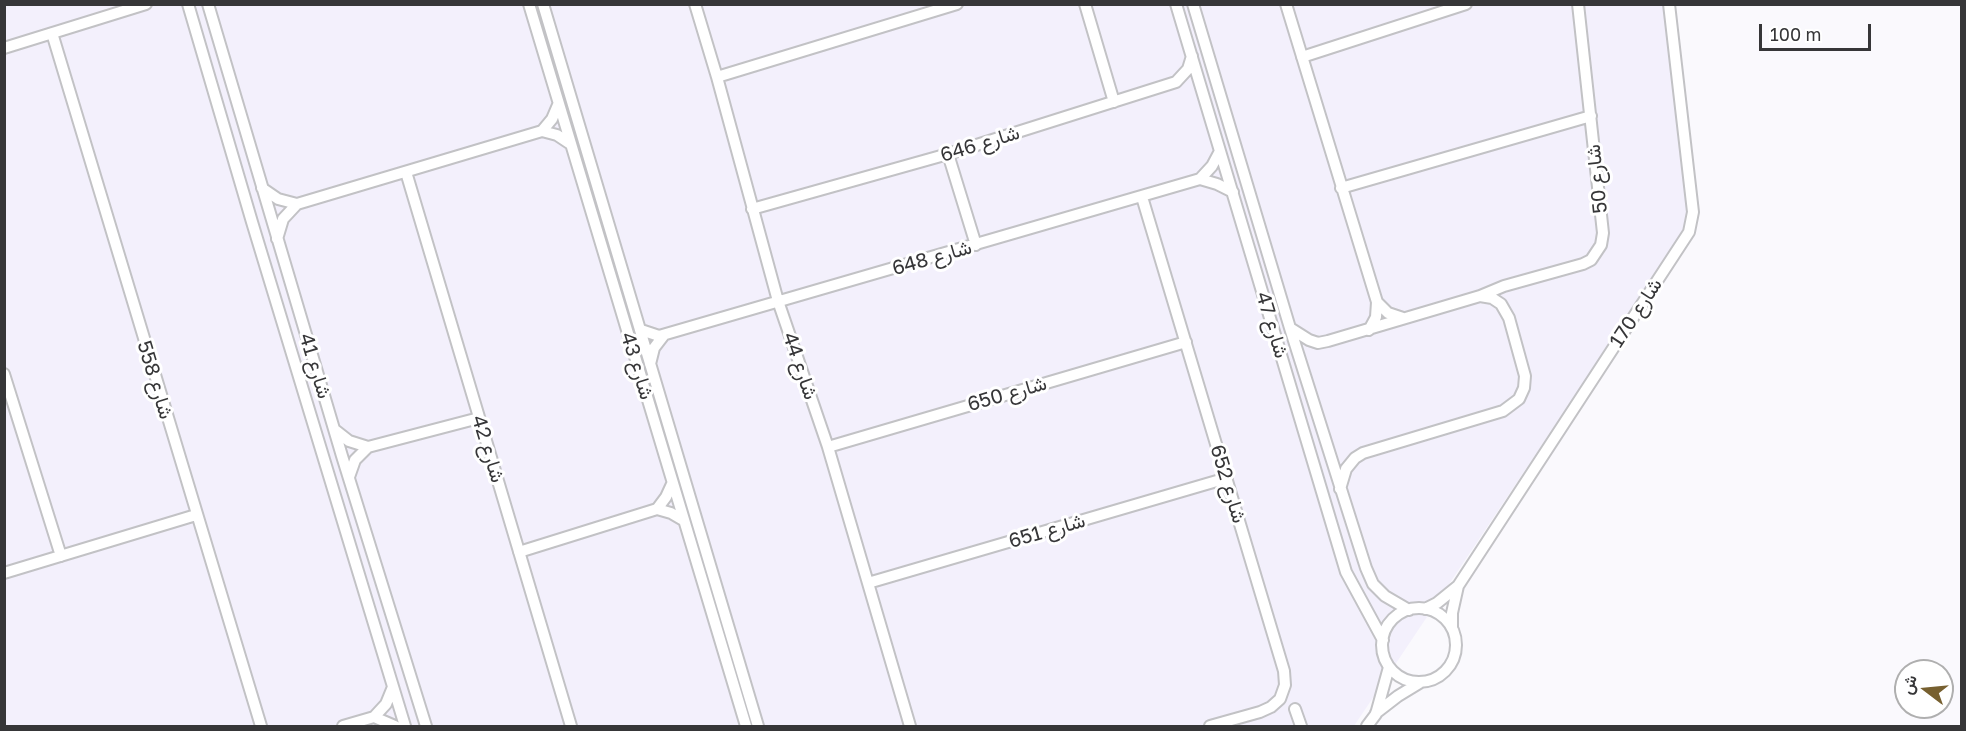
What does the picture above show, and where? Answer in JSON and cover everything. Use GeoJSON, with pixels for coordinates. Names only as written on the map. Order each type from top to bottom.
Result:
{"type":"FeatureCollection","features":[{"type":"Feature","properties":{"kind":"street"},"geometry":{"type":"LineString","coordinates":[[4,48],[146,4]]}},
{"type":"Feature","properties":{"kind":"street","name":"شارع 41"},"geometry":{"type":"LineString","coordinates":[[188,4],[405,726]]}},
{"type":"Feature","properties":{"kind":"street","name":"شارع 41"},"geometry":{"type":"LineString","coordinates":[[207,4],[334,429],[426,726]]}},
{"type":"Feature","properties":{"kind":"street","name":"شارع 43"},"geometry":{"type":"LineString","coordinates":[[528,4],[746,726]]}},
{"type":"Feature","properties":{"kind":"street","name":"شارع 43"},"geometry":{"type":"LineString","coordinates":[[543,4],[758,726]]}},
{"type":"Feature","properties":{"kind":"street","name":"شارع 44"},"geometry":{"type":"LineString","coordinates":[[695,4],[778,301],[828,447],[910,726]]}},
{"type":"Feature","properties":{"kind":"street"},"geometry":{"type":"LineString","coordinates":[[717,77],[957,4]]}},
{"type":"Feature","properties":{"kind":"street"},"geometry":{"type":"LineString","coordinates":[[1084,4],[1114,102]]}},
{"type":"Feature","properties":{"kind":"street","name":"شارع 47"},"geometry":{"type":"LineString","coordinates":[[1176,4],[1346,572],[1383,640]]}},
{"type":"Feature","properties":{"kind":"street","name":"شارع 47"},"geometry":{"type":"LineString","coordinates":[[1193,4],[1290,328],[1366,568],[1373,584],[1385,596],[1409,610]]}},
{"type":"Feature","properties":{"kind":"street"},"geometry":{"type":"LineString","coordinates":[[1286,4],[1377,302],[1376,317],[1368,330]]}},
{"type":"Feature","properties":{"kind":"street"},"geometry":{"type":"LineString","coordinates":[[1302,57],[1466,4]]}},
{"type":"Feature","properties":{"kind":"street","name":"شارع 50"},"geometry":{"type":"LineString","coordinates":[[1290,328],[1300,336],[1318,343],[1368,330],[1479,296],[1504,286],[1583,264],[1598,253],[1603,233],[1578,4]]}},
{"type":"Feature","properties":{"kind":"street","name":"شارع 170"},"geometry":{"type":"LineString","coordinates":[[1425,609],[1437,603],[1458,586],[1684,240],[1692,222],[1693,212],[1669,4]]}},
{"type":"Feature","properties":{"kind":"street","name":"شارع 558"},"geometry":{"type":"LineString","coordinates":[[52,33],[261,726]]}},
{"type":"Feature","properties":{"kind":"street","name":"شارع 646"},"geometry":{"type":"LineString","coordinates":[[752,209],[948,154],[1176,82],[1188,69],[1192,56]]}},
{"type":"Feature","properties":{"kind":"street"},"geometry":{"type":"LineString","coordinates":[[542,131],[552,119],[558,105]]}},
{"type":"Feature","properties":{"kind":"street"},"geometry":{"type":"LineString","coordinates":[[1341,188],[1591,116]]}},
{"type":"Feature","properties":{"kind":"street"},"geometry":{"type":"LineString","coordinates":[[277,239],[283,219],[297,204],[542,131],[557,135],[569,143]]}},
{"type":"Feature","properties":{"kind":"street"},"geometry":{"type":"LineString","coordinates":[[1220,151],[1212,166],[1200,179],[1233,192]]}},
{"type":"Feature","properties":{"kind":"street"},"geometry":{"type":"LineString","coordinates":[[948,154],[976,246]]}},
{"type":"Feature","properties":{"kind":"street","name":"شارع 42"},"geometry":{"type":"LineString","coordinates":[[406,172],[571,726]]}},
{"type":"Feature","properties":{"kind":"street","name":"شارع 648"},"geometry":{"type":"LineString","coordinates":[[640,330],[652,335],[664,335],[1200,179]]}},
{"type":"Feature","properties":{"kind":"street"},"geometry":{"type":"LineString","coordinates":[[262,188],[278,199],[297,204]]}},
{"type":"Feature","properties":{"kind":"street","name":"شارع 652"},"geometry":{"type":"LineString","coordinates":[[1142,197],[1284,671],[1284,686],[1280,699],[1271,707],[1210,726]]}},
{"type":"Feature","properties":{"kind":"street"},"geometry":{"type":"LineString","coordinates":[[1340,489],[1346,469],[1355,458],[1363,453],[1503,411],[1519,399],[1524,388],[1525,376],[1509,318],[1502,304],[1500,295],[1504,286]]}},
{"type":"Feature","properties":{"kind":"street"},"geometry":{"type":"LineString","coordinates":[[1479,296],[1492,298],[1502,304]]}},
{"type":"Feature","properties":{"kind":"street"},"geometry":{"type":"LineString","coordinates":[[1377,302],[1388,313],[1403,318]]}},
{"type":"Feature","properties":{"kind":"street"},"geometry":{"type":"LineString","coordinates":[[650,364],[654,348],[664,335]]}},
{"type":"Feature","properties":{"kind":"street","name":"شارع 650"},"geometry":{"type":"LineString","coordinates":[[828,447],[1186,342]]}},
{"type":"Feature","properties":{"kind":"street"},"geometry":{"type":"LineString","coordinates":[[4,374],[61,556]]}},
{"type":"Feature","properties":{"kind":"street"},"geometry":{"type":"LineString","coordinates":[[349,478],[355,460],[368,447],[479,418]]}},
{"type":"Feature","properties":{"kind":"street"},"geometry":{"type":"LineString","coordinates":[[334,429],[350,441],[368,447]]}},
{"type":"Feature","properties":{"kind":"street","name":"شارع 651"},"geometry":{"type":"LineString","coordinates":[[868,583],[1227,478]]}},
{"type":"Feature","properties":{"kind":"street"},"geometry":{"type":"LineString","coordinates":[[657,509],[672,484]]}},
{"type":"Feature","properties":{"kind":"street"},"geometry":{"type":"LineString","coordinates":[[519,552],[657,509],[683,520]]}},
{"type":"Feature","properties":{"kind":"street"},"geometry":{"type":"LineString","coordinates":[[4,573],[196,514]]}},
{"type":"Feature","properties":{"kind":"street","name":"شارع 170"},"geometry":{"type":"LineString","coordinates":[[1452,627],[1452,613],[1458,586]]}},
{"type":"Feature","properties":{"kind":"street"},"geometry":{"type":"LineString","coordinates":[[1367,726],[1376,714],[1398,696],[1421,682],[1439,677],[1452,663],[1456,645],[1452,627],[1436,612],[1425,609],[1409,610],[1395,618],[1389,624],[1383,640],[1383,649],[1389,667],[1403,679],[1421,682]]}},
{"type":"Feature","properties":{"kind":"street"},"geometry":{"type":"LineString","coordinates":[[1376,714],[1389,667]]}},
{"type":"Feature","properties":{"kind":"street"},"geometry":{"type":"LineString","coordinates":[[343,726],[374,717],[386,704],[393,687]]}},
{"type":"Feature","properties":{"kind":"street"},"geometry":{"type":"LineString","coordinates":[[1295,710],[1301,726]]}},
{"type":"Feature","properties":{"kind":"street"},"geometry":{"type":"LineString","coordinates":[[374,717],[395,726]]}},
{"type":"Feature","properties":{"kind":"shaded area"},"geometry":{"type":"Polygon","coordinates":[[[4,5],[1674,5],[1698,212],[1354,726],[5,726],[4,5]]]}}]}
